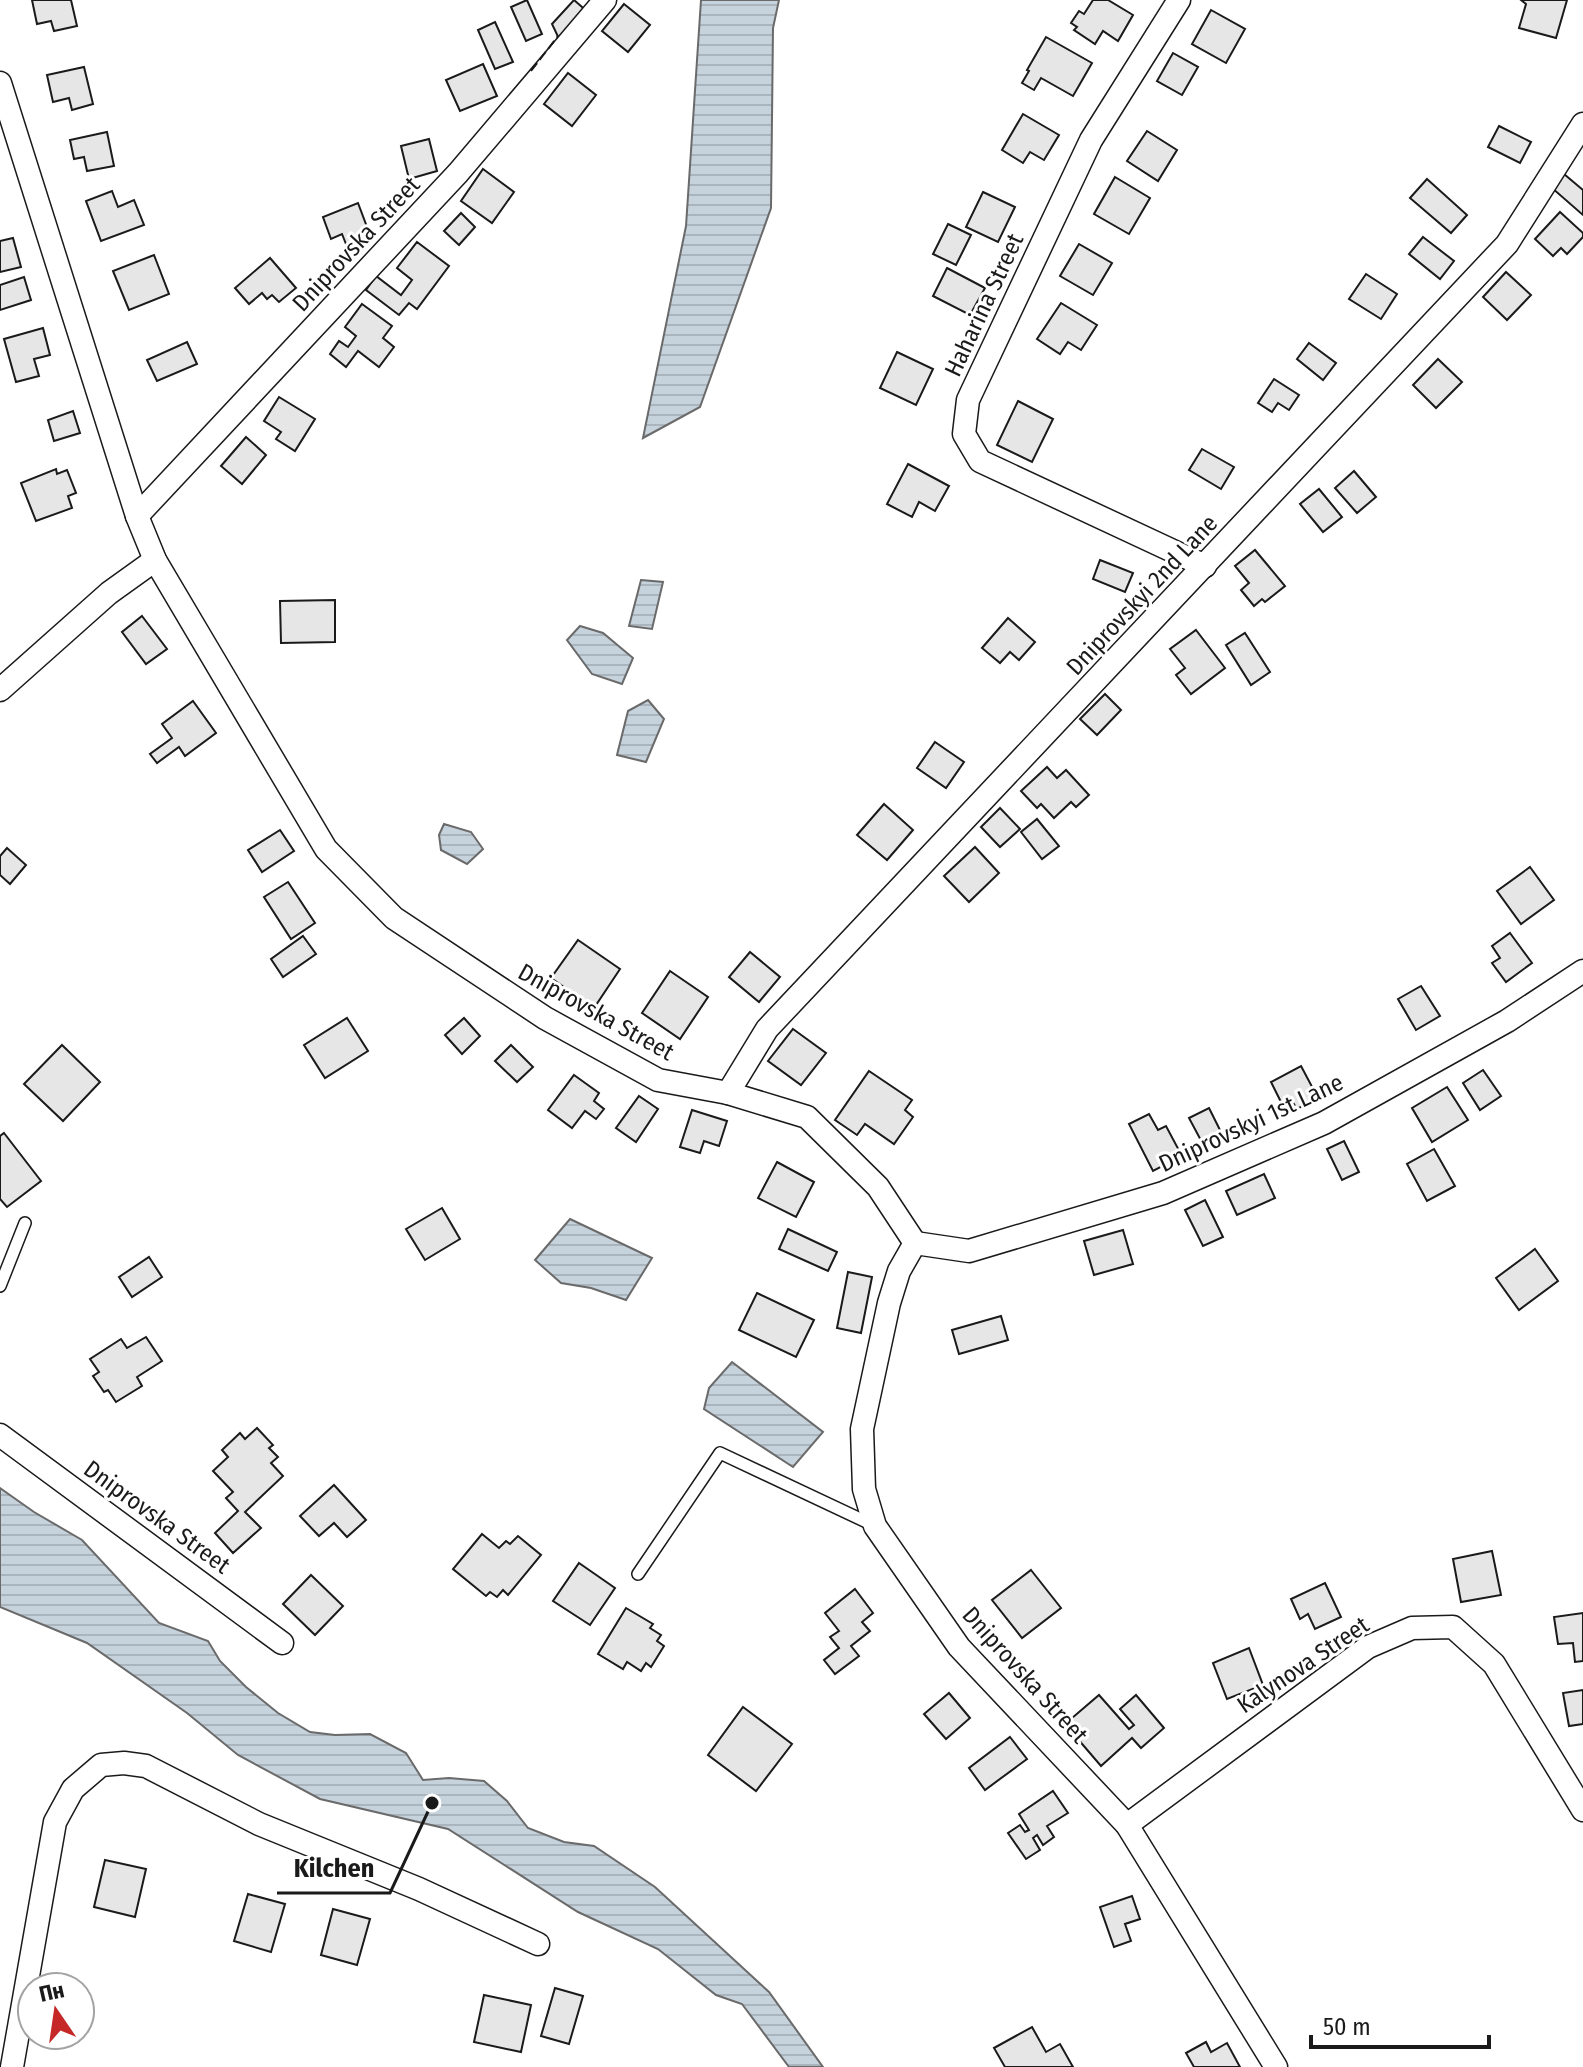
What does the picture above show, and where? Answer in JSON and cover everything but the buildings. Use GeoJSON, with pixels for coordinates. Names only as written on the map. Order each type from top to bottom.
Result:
{"type":"FeatureCollection","features":[{"type":"Feature","properties":{"kind":"street","name":"Dniprovska Street"},"geometry":{"type":"LineString","coordinates":[[137,516],[458,173],[605,0]]}},
{"type":"Feature","properties":{"kind":"street","name":"Haharina Street"},"geometry":{"type":"LineString","coordinates":[[1179,0],[1091,140],[968,400],[964,434],[980,461],[1205,566]]}},
{"type":"Feature","properties":{"kind":"street","name":"Dniprovska Street"},"geometry":{"type":"LineString","coordinates":[[0,83],[137,516],[155,560],[326,849],[394,918],[545,1018],[658,1080],[728,1093],[807,1117],[878,1187],[915,1243],[899,1271],[889,1303],[862,1429],[864,1489],[875,1526],[959,1647],[1127,1825],[1276,2067]]}},
{"type":"Feature","properties":{"kind":"street","name":"Dniprovskyi 2nd Lane"},"geometry":{"type":"LineString","coordinates":[[728,1093],[767,1029],[1507,244],[1583,124]]}},
{"type":"Feature","properties":{"kind":"street"},"geometry":{"type":"LineString","coordinates":[[0,690],[109,593],[155,560]]}},
{"type":"Feature","properties":{"kind":"street","name":"Dniprovskyi 1st Lane"},"geometry":{"type":"LineString","coordinates":[[915,1243],[969,1251],[1163,1193],[1324,1123],[1507,1021],[1583,971]]}},
{"type":"Feature","properties":{"kind":"street","name":"Dniprovska Street"},"geometry":{"type":"LineString","coordinates":[[0,1435],[282,1643]]}},
{"type":"Feature","properties":{"kind":"street","name":"Kalynova Street"},"geometry":{"type":"LineString","coordinates":[[1127,1825],[1368,1647],[1412,1628],[1453,1627],[1494,1664],[1583,1810]]}},
{"type":"Feature","properties":{"kind":"street"},"geometry":{"type":"LineString","coordinates":[[12,2067],[55,1822],[73,1789],[101,1765],[124,1763],[146,1766],[259,1824],[419,1889],[538,1944]]}},
{"type":"Feature","properties":{"kind":"lane"},"geometry":{"type":"LineString","coordinates":[[0,1286],[25,1223]]}},
{"type":"Feature","properties":{"kind":"lane"},"geometry":{"type":"LineString","coordinates":[[638,1574],[720,1453],[875,1526]]}},
{"type":"Feature","properties":{"kind":"shaded area"},"geometry":{"type":"Polygon","coordinates":[[[701,0],[779,0],[773,28],[771,208],[700,407],[643,438],[686,226],[701,0]]]}},
{"type":"Feature","properties":{"kind":"shaded area"},"geometry":{"type":"Polygon","coordinates":[[[641,580],[663,582],[652,629],[629,626],[641,580]]]}},
{"type":"Feature","properties":{"kind":"shaded area"},"geometry":{"type":"Polygon","coordinates":[[[580,626],[603,633],[633,658],[622,684],[592,674],[567,640],[580,626]]]}},
{"type":"Feature","properties":{"kind":"shaded area"},"geometry":{"type":"Polygon","coordinates":[[[648,700],[664,719],[646,762],[617,755],[628,711],[648,700]]]}},
{"type":"Feature","properties":{"kind":"shaded area"},"geometry":{"type":"Polygon","coordinates":[[[444,824],[471,832],[483,849],[467,864],[441,850],[439,835],[444,824]]]}},
{"type":"Feature","properties":{"kind":"shaded area"},"geometry":{"type":"Polygon","coordinates":[[[570,1219],[652,1258],[626,1300],[591,1288],[561,1283],[535,1260],[570,1219]]]}},
{"type":"Feature","properties":{"kind":"shaded area"},"geometry":{"type":"Polygon","coordinates":[[[732,1362],[823,1432],[793,1467],[704,1409],[709,1388],[732,1362]]]}},
{"type":"Feature","properties":{"kind":"shaded area"},"geometry":{"type":"Polygon","coordinates":[[[0,1488],[82,1540],[159,1623],[208,1641],[220,1661],[278,1713],[310,1732],[370,1734],[406,1753],[423,1780],[449,1778],[484,1781],[507,1801],[528,1828],[564,1842],[594,1846],[655,1887],[769,1992],[823,2067],[789,2067],[742,2004],[716,1995],[658,1949],[578,1912],[448,1829],[320,1799],[238,1755],[187,1713],[87,1643],[0,1607],[0,1488]]]}},
{"type":"Feature","properties":{"kind":"fence"},"geometry":{"type":"LineString","coordinates":[[531,71],[558,36]]}},
{"type":"Feature","properties":{"kind":"place","name":"Kilchen"},"geometry":{"type":"Point","coordinates":[432,1803]}}]}
